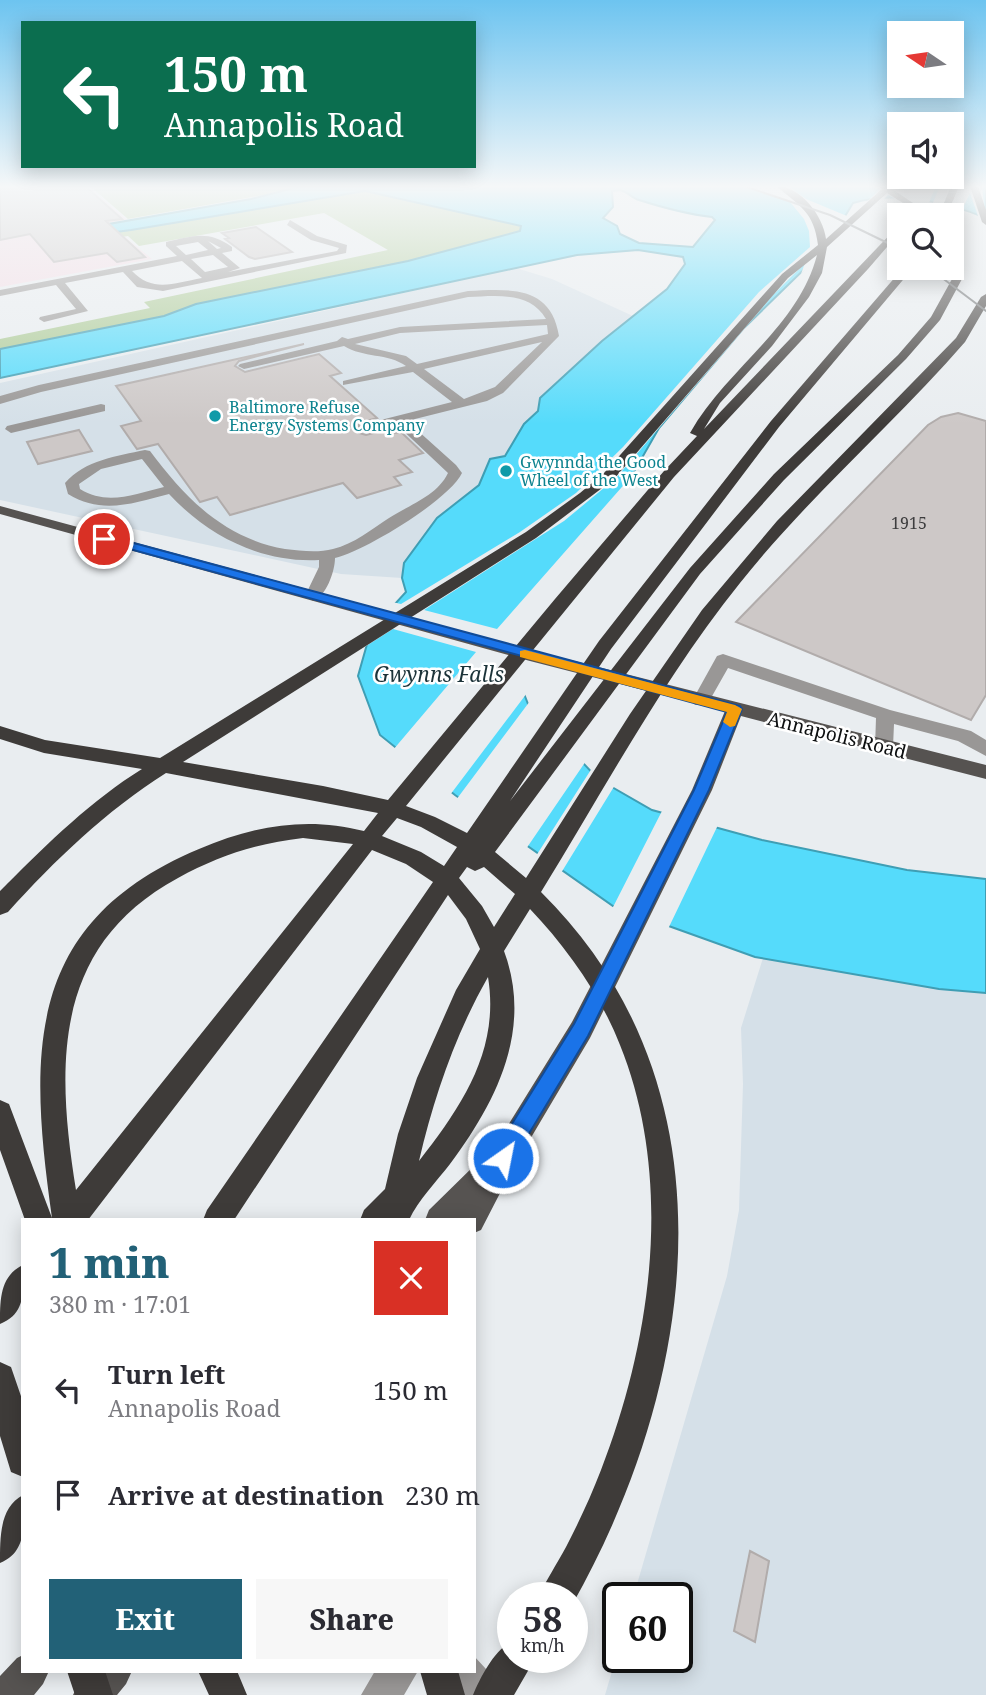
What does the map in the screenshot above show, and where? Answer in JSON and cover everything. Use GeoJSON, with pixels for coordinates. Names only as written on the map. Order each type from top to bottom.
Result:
{"type":"FeatureCollection","features":[{"type":"Feature","properties":{"kind":"highway"},"geometry":{"type":"LineString","coordinates":[[0,906],[80,825],[126,789],[531,535],[585,496],[634,449],[785,276],[799,265]]}},
{"type":"Feature","properties":{"kind":"highway"},"geometry":{"type":"LineString","coordinates":[[669,474],[716,401],[793,314],[819,265]]}},
{"type":"Feature","properties":{"kind":"highway"},"geometry":{"type":"LineString","coordinates":[[71,1218],[435,755],[669,474],[867,265]]}},
{"type":"Feature","properties":{"kind":"highway"},"geometry":{"type":"LineString","coordinates":[[218,1218],[638,600],[793,402],[898,280]]}},
{"type":"Feature","properties":{"kind":"highway"},"geometry":{"type":"LineString","coordinates":[[297,1100],[695,571],[779,477],[902,357],[936,318],[956,280]]}},
{"type":"Feature","properties":{"kind":"highway"},"geometry":{"type":"LineString","coordinates":[[393,1218],[415,1124],[439,1052],[465,997],[620,746],[701,623],[734,580],[768,540],[939,365],[961,340],[986,297]]}},
{"type":"Feature","properties":{"kind":"highway"},"geometry":{"type":"LineString","coordinates":[[0,732],[44,746],[323,793],[377,805],[426,821],[461,839],[502,869],[574,943],[600,981],[628,1035],[648,1090],[658,1151],[665,1227],[659,1308],[642,1392],[609,1494],[564,1582]]}},
{"type":"Feature","properties":{"kind":"highway"},"geometry":{"type":"LineString","coordinates":[[69,1218],[51,1078],[64,995],[78,963],[98,930],[134,897],[177,868],[258,835],[303,830],[342,833],[375,842],[431,869],[464,897],[477,916],[489,941],[502,985],[503,1024],[494,1065],[479,1101],[394,1218]]}},
{"type":"Feature","properties":{"kind":"highway"},"geometry":{"type":"LineString","coordinates":[[0,1113],[38,1218]]}},
{"type":"Feature","properties":{"kind":"highway"},"geometry":{"type":"LineString","coordinates":[[376,1218],[440,1152]]}},
{"type":"Feature","properties":{"kind":"highway"},"geometry":{"type":"LineString","coordinates":[[0,1310],[21,1283]]}},
{"type":"Feature","properties":{"kind":"highway"},"geometry":{"type":"LineString","coordinates":[[0,1378],[21,1453]]}},
{"type":"Feature","properties":{"kind":"highway"},"geometry":{"type":"LineString","coordinates":[[0,1546],[21,1515]]}},
{"type":"Feature","properties":{"kind":"highway"},"geometry":{"type":"LineString","coordinates":[[0,1539],[21,1523]]}},
{"type":"Feature","properties":{"kind":"highway"},"geometry":{"type":"LineString","coordinates":[[87,1673],[93,1695]]}},
{"type":"Feature","properties":{"kind":"highway"},"geometry":{"type":"LineString","coordinates":[[218,1673],[228,1695]]}},
{"type":"Feature","properties":{"kind":"highway"},"geometry":{"type":"LineString","coordinates":[[440,1673],[446,1695]]}},
{"type":"Feature","properties":{"kind":"highway"},"geometry":{"type":"LineString","coordinates":[[492,1695],[507,1673]]}},
{"type":"Feature","properties":{"kind":"main road","name":"Annapolis Road"},"geometry":{"type":"LineString","coordinates":[[0,510],[701,701],[986,772]]}},
{"type":"Feature","properties":{"kind":"main road"},"geometry":{"type":"LineString","coordinates":[[472,1218],[503,1158],[581,1030],[702,790],[735,709]]}},
{"type":"Feature","properties":{"kind":"main road"},"geometry":{"type":"LineString","coordinates":[[441,1218],[503,1158]]}},
{"type":"Feature","properties":{"kind":"main road"},"geometry":{"type":"LineString","coordinates":[[8,1695],[28,1673]]}},
{"type":"Feature","properties":{"kind":"main road"},"geometry":{"type":"LineString","coordinates":[[93,1695],[111,1673]]}},
{"type":"Feature","properties":{"kind":"street"},"geometry":{"type":"LineString","coordinates":[[91,265],[100,274]]}},
{"type":"Feature","properties":{"kind":"street"},"geometry":{"type":"LineString","coordinates":[[0,275],[5,292],[152,265]]}},
{"type":"Feature","properties":{"kind":"street"},"geometry":{"type":"LineString","coordinates":[[192,265],[203,275],[235,268],[232,265]]}},
{"type":"Feature","properties":{"kind":"street"},"geometry":{"type":"LineString","coordinates":[[125,270],[140,285],[163,288],[280,265]]}},
{"type":"Feature","properties":{"kind":"street"},"geometry":{"type":"LineString","coordinates":[[44,319],[83,311],[58,282]]}},
{"type":"Feature","properties":{"kind":"street"},"geometry":{"type":"LineString","coordinates":[[11,429],[48,404],[325,328],[347,327],[499,293],[536,299],[544,306],[554,336]]}},
{"type":"Feature","properties":{"kind":"street"},"geometry":{"type":"LineString","coordinates":[[244,366],[378,334],[411,329],[551,322]]}},
{"type":"Feature","properties":{"kind":"street"},"geometry":{"type":"LineString","coordinates":[[325,328],[351,347],[402,358],[461,403]]}},
{"type":"Feature","properties":{"kind":"street"},"geometry":{"type":"LineString","coordinates":[[347,383],[554,336]]}},
{"type":"Feature","properties":{"kind":"street"},"geometry":{"type":"LineString","coordinates":[[365,428],[476,401],[499,390],[554,336]]}},
{"type":"Feature","properties":{"kind":"street"},"geometry":{"type":"LineString","coordinates":[[0,400],[101,408]]}},
{"type":"Feature","properties":{"kind":"street"},"geometry":{"type":"LineString","coordinates":[[171,489],[101,504],[84,500],[72,491],[72,483],[84,471],[145,454],[187,507],[209,526],[244,543],[283,553],[327,555],[357,545],[447,486],[454,477],[455,473],[451,468],[399,420]]}},
{"type":"Feature","properties":{"kind":"street"},"geometry":{"type":"LineString","coordinates":[[313,596],[327,568],[327,555]]}},
{"type":"Feature","properties":{"kind":"street"},"geometry":{"type":"LineString","coordinates":[[701,701],[723,660],[884,715],[964,736],[986,750]]}},
{"type":"Feature","properties":{"kind":"street"},"geometry":{"type":"LineString","coordinates":[[884,715],[884,747]]}},
{"type":"Feature","properties":{"kind":"street"},"geometry":{"type":"LineString","coordinates":[[380,1695],[398,1673]]}},
{"type":"Feature","properties":{"kind":"street"},"geometry":{"type":"LineString","coordinates":[[467,1673],[485,1695]]}},
{"type":"Feature","properties":{"kind":"shaded area"},"geometry":{"type":"Polygon","coordinates":[[[0,265],[119,265],[0,287],[0,265]]]}},
{"type":"Feature","properties":{"kind":"shaded area"},"geometry":{"type":"Polygon","coordinates":[[[516,268],[552,279],[633,316],[540,398],[539,411],[524,424],[505,457],[490,459],[479,485],[437,518],[404,563],[402,578],[341,574],[0,500],[0,383],[516,268]]]}},
{"type":"Feature","properties":{"kind":"shaded area"},"geometry":{"type":"Polygon","coordinates":[[[763,958],[939,989],[986,993],[986,1695],[605,1695],[612,1673],[693,1673],[693,1582],[638,1582],[727,1276],[739,1210],[743,1084],[741,1028],[763,958]]]}},
{"type":"Feature","properties":{"kind":"green space"},"geometry":{"type":"Polygon","coordinates":[[[317,265],[388,265],[196,304],[164,316],[0,349],[0,339],[150,308],[144,302],[317,265]]]}},
{"type":"Feature","properties":{"kind":"water","name":"Gwynns Falls"},"geometry":{"type":"Polygon","coordinates":[[[388,265],[530,265],[0,378],[0,349],[164,316],[196,304],[388,265]]]}},
{"type":"Feature","properties":{"kind":"water","name":"Gwynns Falls"},"geometry":{"type":"Polygon","coordinates":[[[684,265],[808,265],[743,329],[659,428],[631,477],[564,569],[516,673],[528,704],[598,779],[652,810],[762,840],[907,870],[986,879],[986,993],[939,989],[755,957],[613,906],[455,795],[380,735],[358,676],[371,630],[406,592],[402,578],[404,563],[437,518],[479,485],[490,459],[505,456],[524,424],[538,411],[540,398],[602,341],[667,289],[684,265]]]}},
{"type":"Feature","properties":{"kind":"pier"},"geometry":{"type":"Polygon","coordinates":[[[789,265],[803,265],[774,294],[616,478],[564,521],[424,610],[497,629],[643,463],[567,570],[520,673],[527,693],[450,795],[393,750],[476,652],[393,629],[363,648],[368,628],[392,602],[401,604],[520,532],[576,493],[623,447],[759,292],[789,265]]]}},
{"type":"Feature","properties":{"kind":"pier"},"geometry":{"type":"Polygon","coordinates":[[[804,265],[811,265],[801,274],[804,265]]]}},
{"type":"Feature","properties":{"kind":"pier"},"geometry":{"type":"Polygon","coordinates":[[[530,701],[586,761],[526,849],[456,800],[530,701]]]}},
{"type":"Feature","properties":{"kind":"pier"},"geometry":{"type":"Polygon","coordinates":[[[592,768],[615,785],[561,873],[536,856],[592,768]]]}},
{"type":"Feature","properties":{"kind":"pier"},"geometry":{"type":"Polygon","coordinates":[[[663,809],[718,825],[668,929],[612,909],[663,809]]]}},
{"type":"Feature","properties":{"kind":"building"},"geometry":{"type":"Polygon","coordinates":[[[304,344],[239,361],[235,366],[245,372],[319,354],[341,373],[330,376],[377,418],[359,423],[359,433],[366,435],[389,429],[394,433],[401,432],[423,453],[399,460],[412,472],[394,477],[401,485],[357,498],[343,483],[230,515],[217,497],[200,502],[158,444],[137,449],[121,426],[141,421],[116,386],[304,344]]]}},
{"type":"Feature","properties":{"kind":"building"},"geometry":{"type":"Polygon","coordinates":[[[958,413],[986,421],[986,695],[971,720],[736,622],[928,425],[941,417],[958,413]]]}},
{"type":"Feature","properties":{"kind":"building"},"geometry":{"type":"Polygon","coordinates":[[[79,430],[92,451],[38,464],[27,442],[79,430]]]}},
{"type":"Feature","properties":{"kind":"building"},"geometry":{"type":"Polygon","coordinates":[[[750,1551],[769,1561],[755,1642],[734,1631],[750,1551]]]}},
{"type":"Feature","properties":{"kind":"tram line"},"geometry":{"type":"LineString","coordinates":[[945,280],[986,311]]}},
{"type":"Feature","properties":{"kind":"slow traffic"},"geometry":{"type":"LineString","coordinates":[[525,654],[735,709],[730,722]]}},
{"type":"Feature","properties":{"kind":"place","name":"Baltimore Refuse Energy Systems Company"},"geometry":{"type":"Point","coordinates":[215,416]}},
{"type":"Feature","properties":{"kind":"place","name":"Gwynnda the Good Wheel of the West"},"geometry":{"type":"Point","coordinates":[506,471]}},
{"type":"Feature","properties":{"kind":"route"},"geometry":{"type":"LineString","coordinates":[[104,539],[735,709],[702,790],[581,1030],[503,1158]]}}]}
